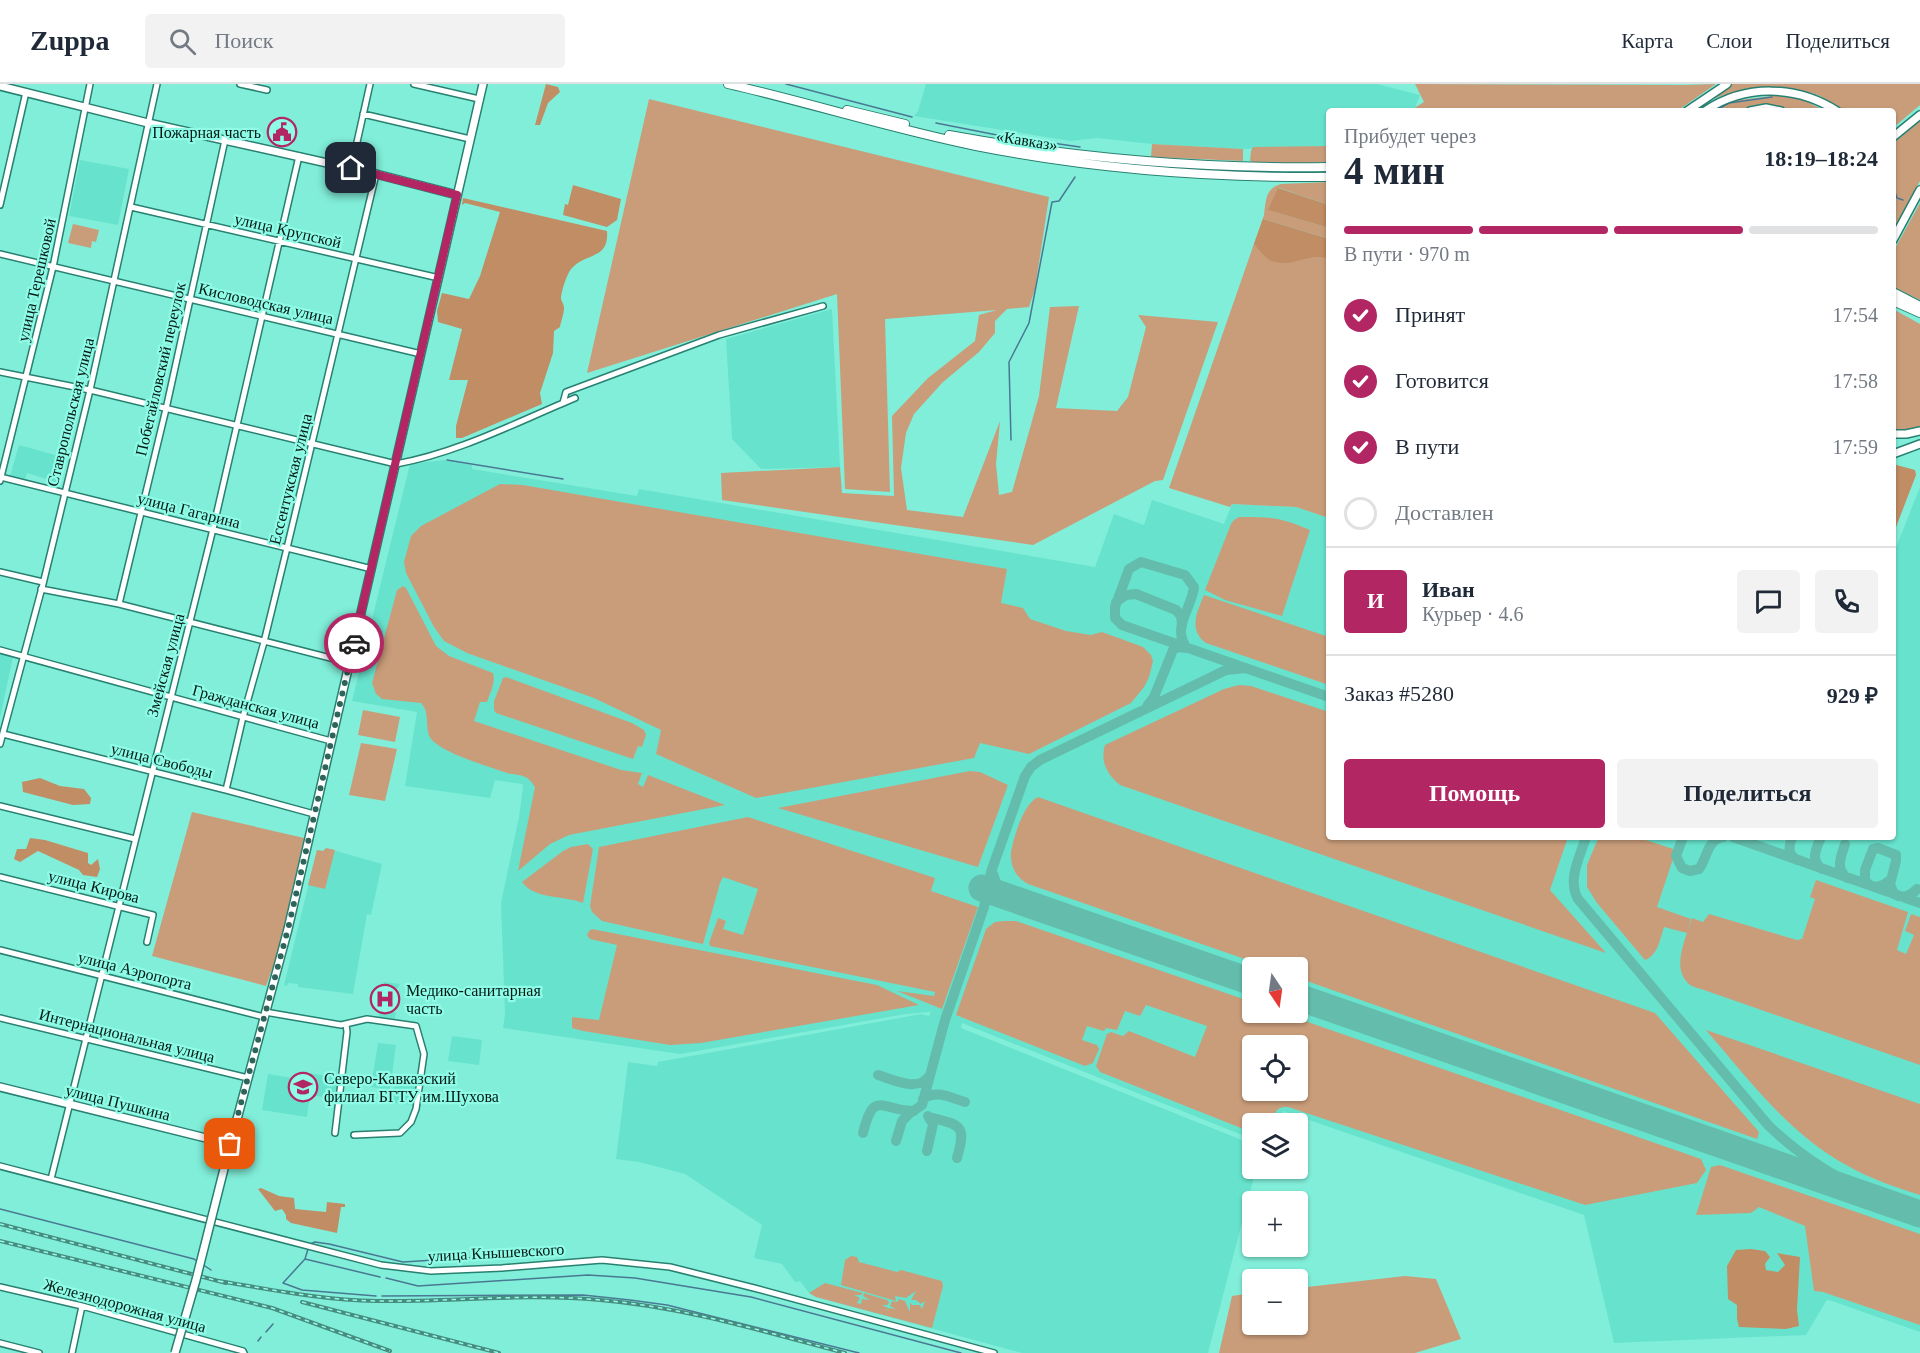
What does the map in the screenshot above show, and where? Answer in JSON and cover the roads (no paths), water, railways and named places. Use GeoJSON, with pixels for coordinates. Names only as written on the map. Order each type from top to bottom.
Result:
{"type":"FeatureCollection","features":[{"type":"Feature","properties":{"kind":"highway","name":"«Кавказ»"},"geometry":{"type":"LineString","coordinates":[[728,84],[927,135],[993,149],[1126,168],[1266,177],[1326,176]]}},
{"type":"Feature","properties":{"kind":"highway","name":"«Кавказ»"},"geometry":{"type":"LineString","coordinates":[[745,84],[970,139],[1145,161],[1214,166],[1326,167]]}},
{"type":"Feature","properties":{"kind":"highway"},"geometry":{"type":"LineString","coordinates":[[1214,166],[1251,169],[1254,172],[1252,175],[1220,175]]}},
{"type":"Feature","properties":{"kind":"highway"},"geometry":{"type":"LineString","coordinates":[[1314,167],[1278,170],[1273,173],[1276,175],[1326,176]]}},
{"type":"Feature","properties":{"kind":"highway"},"geometry":{"type":"LineString","coordinates":[[1896,294],[1920,306]]}},
{"type":"Feature","properties":{"kind":"highway"},"geometry":{"type":"LineString","coordinates":[[1896,303],[1920,315]]}},
{"type":"Feature","properties":{"kind":"main road"},"geometry":{"type":"LineString","coordinates":[[175,1353],[288,929],[483,84]]}},
{"type":"Feature","properties":{"kind":"main road"},"geometry":{"type":"LineString","coordinates":[[1691,108],[1727,84]]}},
{"type":"Feature","properties":{"kind":"main road"},"geometry":{"type":"LineString","coordinates":[[0,86],[457,195]]}},
{"type":"Feature","properties":{"kind":"main road"},"geometry":{"type":"LineString","coordinates":[[1710,108],[1745,93],[1766,90],[1787,91],[1806,96],[1831,108]]}},
{"type":"Feature","properties":{"kind":"main road"},"geometry":{"type":"LineString","coordinates":[[1896,135],[1920,115]]}},
{"type":"Feature","properties":{"kind":"main road"},"geometry":{"type":"LineString","coordinates":[[1896,234],[1920,190]]}},
{"type":"Feature","properties":{"kind":"main road"},"geometry":{"type":"LineString","coordinates":[[1896,434],[1920,431]]}},
{"type":"Feature","properties":{"kind":"main road"},"geometry":{"type":"LineString","coordinates":[[1896,453],[1920,444]]}},
{"type":"Feature","properties":{"kind":"main road","name":"улица Пушкина"},"geometry":{"type":"LineString","coordinates":[[0,1087],[229,1146]]}},
{"type":"Feature","properties":{"kind":"street","name":"улица Терешковой"},"geometry":{"type":"LineString","coordinates":[[0,479],[53,267],[90,84]]}},
{"type":"Feature","properties":{"kind":"street","name":"Ставропольская улица"},"geometry":{"type":"LineString","coordinates":[[0,744],[90,390],[157,84]]}},
{"type":"Feature","properties":{"kind":"street"},"geometry":{"type":"LineString","coordinates":[[240,84],[267,90]]}},
{"type":"Feature","properties":{"kind":"street"},"geometry":{"type":"LineString","coordinates":[[351,168],[370,84]]}},
{"type":"Feature","properties":{"kind":"street"},"geometry":{"type":"LineString","coordinates":[[414,84],[479,99]]}},
{"type":"Feature","properties":{"kind":"street"},"geometry":{"type":"LineString","coordinates":[[0,205],[26,92]]}},
{"type":"Feature","properties":{"kind":"street"},"geometry":{"type":"LineString","coordinates":[[363,114],[470,139]]}},
{"type":"Feature","properties":{"kind":"street","name":"Побегайловский переулок"},"geometry":{"type":"LineString","coordinates":[[119,604],[166,409],[225,140]]}},
{"type":"Feature","properties":{"kind":"street","name":"Змейская улица"},"geometry":{"type":"LineString","coordinates":[[51,1179],[68,1103],[213,529],[299,156]]}},
{"type":"Feature","properties":{"kind":"street","name":"Ессентукская улица"},"geometry":{"type":"LineString","coordinates":[[226,790],[312,446],[376,174]]}},
{"type":"Feature","properties":{"kind":"street","name":"улица Крупской"},"geometry":{"type":"LineString","coordinates":[[131,207],[439,278]]}},
{"type":"Feature","properties":{"kind":"street","name":"Кисловодская улица"},"geometry":{"type":"LineString","coordinates":[[0,254],[421,354]]}},
{"type":"Feature","properties":{"kind":"street"},"geometry":{"type":"LineString","coordinates":[[563,403],[566,392],[719,336],[823,306]]}},
{"type":"Feature","properties":{"kind":"street"},"geometry":{"type":"LineString","coordinates":[[0,372],[90,390],[312,446],[396,464],[459,446],[575,398]]}},
{"type":"Feature","properties":{"kind":"street","name":"улица Гагарина"},"geometry":{"type":"LineString","coordinates":[[0,479],[65,492],[372,569]]}},
{"type":"Feature","properties":{"kind":"street"},"geometry":{"type":"LineString","coordinates":[[0,572],[42,586],[350,663]]}},
{"type":"Feature","properties":{"kind":"street","name":"Гражданская улица"},"geometry":{"type":"LineString","coordinates":[[0,650],[330,741]]}},
{"type":"Feature","properties":{"kind":"street","name":"улица Свободы"},"geometry":{"type":"LineString","coordinates":[[3,734],[314,814]]}},
{"type":"Feature","properties":{"kind":"street"},"geometry":{"type":"LineString","coordinates":[[0,806],[135,839]]}},
{"type":"Feature","properties":{"kind":"street","name":"улица Кирова"},"geometry":{"type":"LineString","coordinates":[[0,877],[153,915],[147,942]]}},
{"type":"Feature","properties":{"kind":"street","name":"улица Аэропорта"},"geometry":{"type":"LineString","coordinates":[[0,950],[264,1014],[341,1025],[367,1019],[416,1026],[424,1054],[416,1109],[411,1122],[400,1133],[354,1135]]}},
{"type":"Feature","properties":{"kind":"street","name":"Интернациональная улица"},"geometry":{"type":"LineString","coordinates":[[0,1018],[248,1078]]}},
{"type":"Feature","properties":{"kind":"street"},"geometry":{"type":"LineString","coordinates":[[335,1134],[346,1024]]}},
{"type":"Feature","properties":{"kind":"street","name":"улица Кнышевского"},"geometry":{"type":"LineString","coordinates":[[0,1166],[381,1265],[431,1271],[602,1260],[670,1267],[994,1353]]}},
{"type":"Feature","properties":{"kind":"street","name":"Железнодорожная улица"},"geometry":{"type":"LineString","coordinates":[[0,1287],[82,1306],[243,1352]]}},
{"type":"Feature","properties":{"kind":"street"},"geometry":{"type":"LineString","coordinates":[[72,1353],[82,1306]]}},
{"type":"Feature","properties":{"kind":"street"},"geometry":{"type":"LineString","coordinates":[[0,1343],[39,1353]]}},
{"type":"Feature","properties":{"kind":"waterway"},"geometry":{"type":"LineString","coordinates":[[786,84],[912,117]]}},
{"type":"Feature","properties":{"kind":"waterway"},"geometry":{"type":"LineString","coordinates":[[1720,108],[1729,103],[1772,97]]}},
{"type":"Feature","properties":{"kind":"waterway"},"geometry":{"type":"LineString","coordinates":[[936,123],[997,135],[1080,147]]}},
{"type":"Feature","properties":{"kind":"waterway"},"geometry":{"type":"LineString","coordinates":[[1011,440],[1009,362],[1029,323],[1052,202],[1059,201],[1075,177]]}},
{"type":"Feature","properties":{"kind":"waterway"},"geometry":{"type":"LineString","coordinates":[[1896,195],[1897,198],[1903,200]]}},
{"type":"Feature","properties":{"kind":"waterway"},"geometry":{"type":"LineString","coordinates":[[447,460],[563,479]]}},
{"type":"Feature","properties":{"kind":"waterway"},"geometry":{"type":"LineString","coordinates":[[0,1209],[194,1259],[198,1262]]}},
{"type":"Feature","properties":{"kind":"waterway"},"geometry":{"type":"LineString","coordinates":[[310,1244],[315,1242],[329,1244],[403,1262],[498,1256]]}},
{"type":"Feature","properties":{"kind":"waterway"},"geometry":{"type":"LineString","coordinates":[[308,1249],[305,1259],[283,1283],[302,1290],[376,1296]]}},
{"type":"Feature","properties":{"kind":"waterway"},"geometry":{"type":"LineString","coordinates":[[305,1259],[380,1277]]}},
{"type":"Feature","properties":{"kind":"waterway"},"geometry":{"type":"LineString","coordinates":[[202,1264],[211,1270]]}},
{"type":"Feature","properties":{"kind":"waterway"},"geometry":{"type":"LineString","coordinates":[[386,1278],[418,1286],[588,1275],[635,1278],[751,1297],[961,1353]]}},
{"type":"Feature","properties":{"kind":"waterway"},"geometry":{"type":"LineString","coordinates":[[382,1296],[583,1295],[630,1300],[667,1305],[859,1353]]}},
{"type":"Feature","properties":{"kind":"waterway"},"geometry":{"type":"LineString","coordinates":[[266,1332],[273,1324]]}},
{"type":"Feature","properties":{"kind":"waterway"},"geometry":{"type":"LineString","coordinates":[[258,1341],[261,1337]]}},
{"type":"Feature","properties":{"kind":"railway"},"geometry":{"type":"LineString","coordinates":[[0,1224],[226,1283]]}},
{"type":"Feature","properties":{"kind":"railway"},"geometry":{"type":"LineString","coordinates":[[0,1241],[272,1308],[390,1351]]}},
{"type":"Feature","properties":{"kind":"railway"},"geometry":{"type":"LineString","coordinates":[[219,1281],[337,1299],[405,1301],[544,1297],[631,1303],[724,1321],[845,1353]]}},
{"type":"Feature","properties":{"kind":"railway"},"geometry":{"type":"LineString","coordinates":[[302,1302],[499,1353]]}},
{"type":"Feature","properties":{"kind":"place","name":"Пожарная часть"},"geometry":{"type":"Point","coordinates":[282,132]}},
{"type":"Feature","properties":{"kind":"place","name":"Медико-санитарная часть"},"geometry":{"type":"Point","coordinates":[385,999]}},
{"type":"Feature","properties":{"kind":"place","name":"Северо-Кавказский филиал БГТУ им.Шухова"},"geometry":{"type":"Point","coordinates":[303,1087]}}]}
